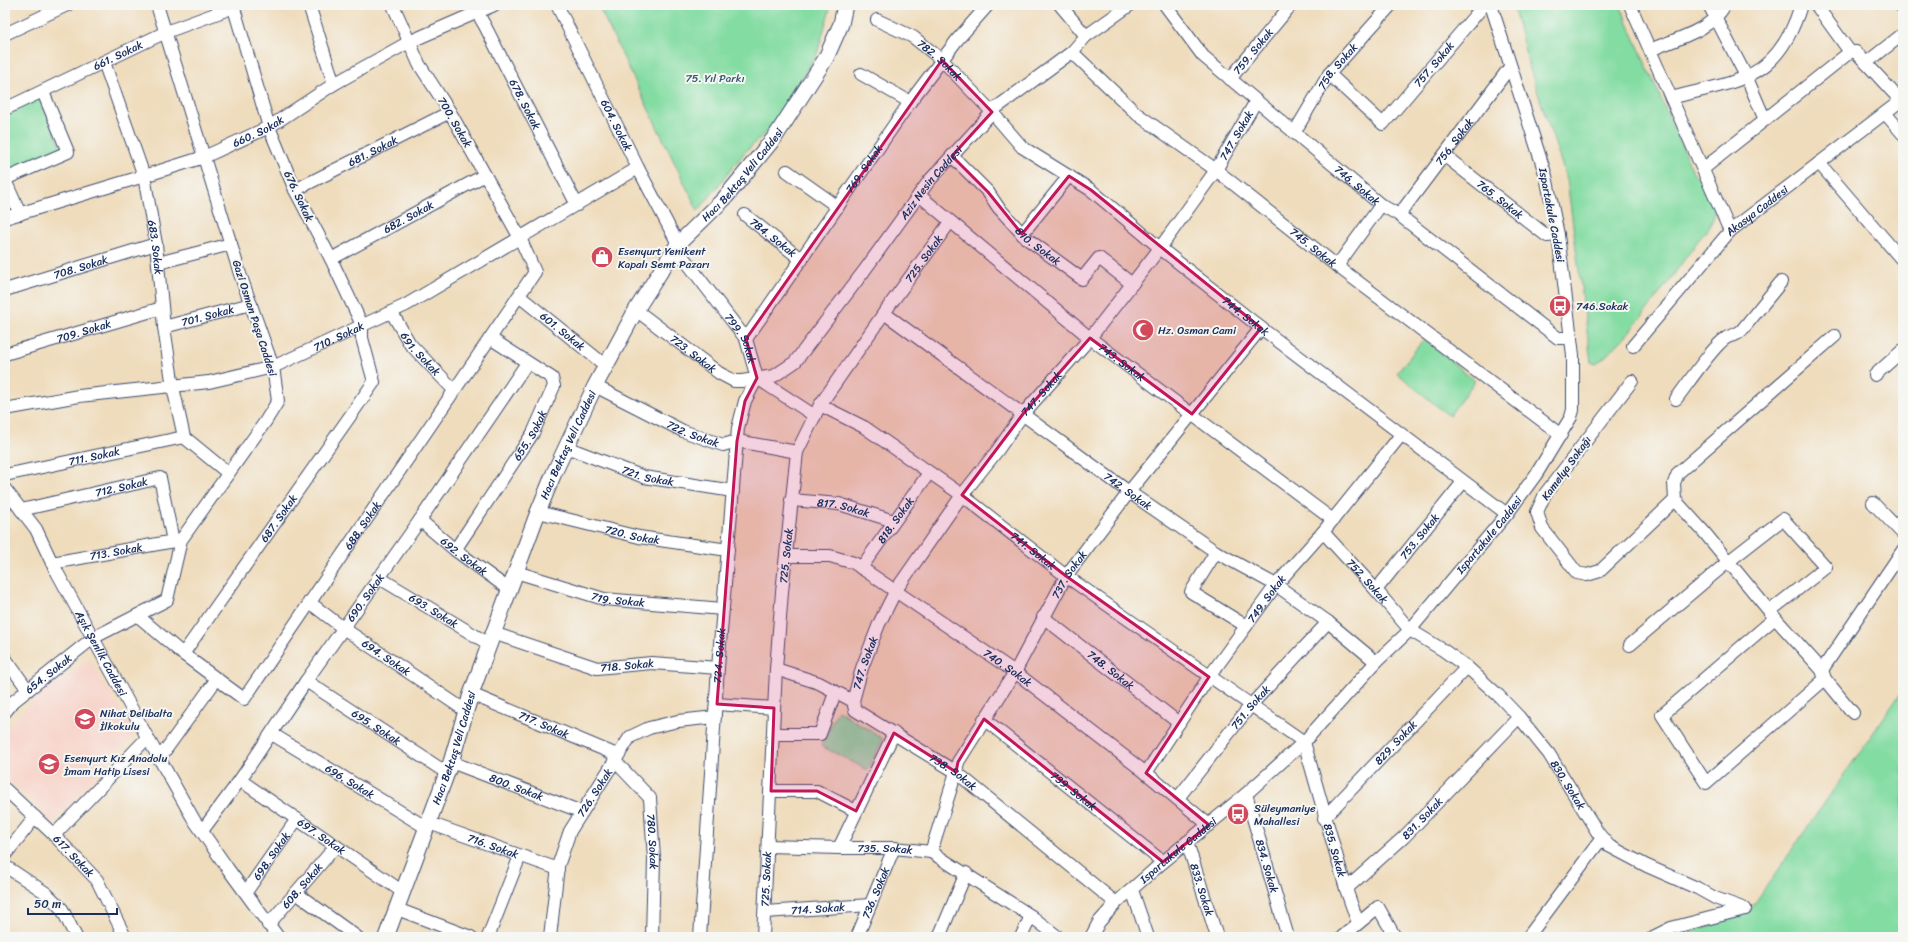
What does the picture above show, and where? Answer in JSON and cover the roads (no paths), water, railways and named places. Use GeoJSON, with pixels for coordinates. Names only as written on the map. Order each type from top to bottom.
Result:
{"type":"FeatureCollection","features":[{"type":"Feature","properties":{"kind":"main road","name":"Hacı Bektaş Veli Caddesi"},"geometry":{"type":"LineString","coordinates":[[386,937],[449,768],[471,694],[538,512],[566,447],[595,386],[636,310],[677,246],[724,198],[775,137],[826,58],[841,24],[845,5]]}},
{"type":"Feature","properties":{"kind":"street"},"geometry":{"type":"LineString","coordinates":[[5,34],[67,5]]}},
{"type":"Feature","properties":{"kind":"street","name":"Gazi Osman Paşa Caddesi"},"geometry":{"type":"LineString","coordinates":[[93,638],[167,600],[177,541],[265,422],[278,401],[273,367],[231,244],[157,5]]}},
{"type":"Feature","properties":{"kind":"street"},"geometry":{"type":"LineString","coordinates":[[309,5],[334,84]]}},
{"type":"Feature","properties":{"kind":"street","name":"700. Sokak"},"geometry":{"type":"LineString","coordinates":[[393,5],[419,64],[450,112],[520,238]]}},
{"type":"Feature","properties":{"kind":"street","name":"660. Sokak"},"geometry":{"type":"LineString","coordinates":[[5,218],[204,157],[269,127],[334,84],[409,42],[475,9],[494,5]]}},
{"type":"Feature","properties":{"kind":"street","name":"604. Sokak"},"geometry":{"type":"LineString","coordinates":[[557,5],[677,246]]}},
{"type":"Feature","properties":{"kind":"street","name":"769. Sokak"},"geometry":{"type":"LineString","coordinates":[[746,339],[910,102],[942,60],[988,5]]}},
{"type":"Feature","properties":{"kind":"street"},"geometry":{"type":"LineString","coordinates":[[1060,5],[1086,36]]}},
{"type":"Feature","properties":{"kind":"street","name":"Aziz Nesin Caddesi"},"geometry":{"type":"LineString","coordinates":[[757,378],[774,376],[795,362],[929,181],[992,112],[1072,52],[1086,36],[1130,5]]}},
{"type":"Feature","properties":{"kind":"street","name":"746. Sokak"},"geometry":{"type":"LineString","coordinates":[[1165,5],[1204,56],[1230,80],[1381,205],[1399,215],[1558,338],[1571,338]]}},
{"type":"Feature","properties":{"kind":"street","name":"759. Sokak"},"geometry":{"type":"LineString","coordinates":[[1230,80],[1291,5]]}},
{"type":"Feature","properties":{"kind":"street","name":"758. Sokak"},"geometry":{"type":"LineString","coordinates":[[1294,133],[1329,74],[1391,5]]}},
{"type":"Feature","properties":{"kind":"street","name":"757. Sokak"},"geometry":{"type":"LineString","coordinates":[[1329,74],[1383,124],[1484,5]]}},
{"type":"Feature","properties":{"kind":"street","name":"Ispartakule Caddesi"},"geometry":{"type":"LineString","coordinates":[[1091,937],[1099,922],[1116,903],[1163,862],[1246,794],[1304,742],[1376,662],[1410,630],[1507,514],[1537,473],[1561,435],[1573,410],[1573,356],[1558,235],[1546,176],[1491,5]]}},
{"type":"Feature","properties":{"kind":"street"},"geometry":{"type":"LineString","coordinates":[[1630,5],[1730,231]]}},
{"type":"Feature","properties":{"kind":"street"},"geometry":{"type":"LineString","coordinates":[[1709,5],[1747,78],[1765,120]]}},
{"type":"Feature","properties":{"kind":"street"},"geometry":{"type":"LineString","coordinates":[[1650,50],[1707,25],[1716,17],[1725,5]]}},
{"type":"Feature","properties":{"kind":"street"},"geometry":{"type":"LineString","coordinates":[[1671,98],[1747,78],[1764,67],[1784,47],[1801,5]]}},
{"type":"Feature","properties":{"kind":"street"},"geometry":{"type":"LineString","coordinates":[[1816,5],[1850,52]]}},
{"type":"Feature","properties":{"kind":"street","name":"661. Sokak"},"geometry":{"type":"LineString","coordinates":[[5,109],[166,32],[233,6]]}},
{"type":"Feature","properties":{"kind":"street","name":"676. Sokak"},"geometry":{"type":"LineString","coordinates":[[233,6],[269,127],[295,190],[331,259],[362,325],[362,338],[374,382]]}},
{"type":"Feature","properties":{"kind":"street","name":"678. Sokak"},"geometry":{"type":"LineString","coordinates":[[475,9],[577,205]]}},
{"type":"Feature","properties":{"kind":"street","name":"782. Sokak"},"geometry":{"type":"LineString","coordinates":[[877,20],[914,37],[942,60],[992,112]]}},
{"type":"Feature","properties":{"kind":"street"},"geometry":{"type":"LineString","coordinates":[[1866,63],[1903,34]]}},
{"type":"Feature","properties":{"kind":"street","name":"745. Sokak"},"geometry":{"type":"LineString","coordinates":[[1072,52],[1136,114],[1216,170],[1337,266],[1561,435]]}},
{"type":"Feature","properties":{"kind":"street"},"geometry":{"type":"LineString","coordinates":[[1703,169],[1850,52],[1856,52],[1902,100]]}},
{"type":"Feature","properties":{"kind":"street","name":"683. Sokak"},"geometry":{"type":"LineString","coordinates":[[104,62],[144,176],[156,244],[164,327],[172,387],[184,437]]}},
{"type":"Feature","properties":{"kind":"street","name":"756. Sokak"},"geometry":{"type":"LineString","coordinates":[[1399,215],[1510,67]]}},
{"type":"Feature","properties":{"kind":"street"},"geometry":{"type":"LineString","coordinates":[[861,74],[910,102]]}},
{"type":"Feature","properties":{"kind":"street"},"geometry":{"type":"LineString","coordinates":[[20,214],[5,179],[68,152],[43,92]]}},
{"type":"Feature","properties":{"kind":"street","name":"Akasya Caddesi"},"geometry":{"type":"LineString","coordinates":[[1633,346],[1730,231],[1902,100]]}},
{"type":"Feature","properties":{"kind":"street","name":"747. Sokak"},"geometry":{"type":"LineString","coordinates":[[853,701],[862,668],[879,624],[896,590],[962,495],[1024,414],[1090,338],[1160,248],[1216,170],[1256,101]]}},
{"type":"Feature","properties":{"kind":"street","name":"681. Sokak"},"geometry":{"type":"LineString","coordinates":[[295,190],[450,112]]}},
{"type":"Feature","properties":{"kind":"street","name":"744. Sokak"},"geometry":{"type":"LineString","coordinates":[[992,112],[1022,147],[1090,190],[1261,328],[1507,514]]}},
{"type":"Feature","properties":{"kind":"street"},"geometry":{"type":"LineString","coordinates":[[1885,113],[1903,134]]}},
{"type":"Feature","properties":{"kind":"street","name":"810. Sokak"},"geometry":{"type":"LineString","coordinates":[[952,156],[988,192],[1022,234],[1039,249],[1082,279],[1099,258],[1132,284]]}},
{"type":"Feature","properties":{"kind":"street","name":"765. Sokak"},"geometry":{"type":"LineString","coordinates":[[1444,156],[1547,236],[1558,235]]}},
{"type":"Feature","properties":{"kind":"street"},"geometry":{"type":"LineString","coordinates":[[1820,163],[1903,260]]}},
{"type":"Feature","properties":{"kind":"street","name":"710. Sokak"},"geometry":{"type":"LineString","coordinates":[[5,409],[79,396],[210,382],[273,367],[362,325],[392,313],[638,168]]}},
{"type":"Feature","properties":{"kind":"street"},"geometry":{"type":"LineString","coordinates":[[787,171],[838,207]]}},
{"type":"Feature","properties":{"kind":"street","name":"682. Sokak"},"geometry":{"type":"LineString","coordinates":[[331,259],[485,175]]}},
{"type":"Feature","properties":{"kind":"street"},"geometry":{"type":"LineString","coordinates":[[1022,234],[1069,176]]}},
{"type":"Feature","properties":{"kind":"street","name":"743. Sokak"},"geometry":{"type":"LineString","coordinates":[[919,195],[1090,338],[1333,520]]}},
{"type":"Feature","properties":{"kind":"street"},"geometry":{"type":"LineString","coordinates":[[1337,266],[1381,205]]}},
{"type":"Feature","properties":{"kind":"street","name":"784. Sokak"},"geometry":{"type":"LineString","coordinates":[[745,215],[802,260]]}},
{"type":"Feature","properties":{"kind":"street","name":"725. Sokak"},"geometry":{"type":"LineString","coordinates":[[763,937],[776,669],[791,500],[797,452],[817,411],[884,313],[950,222]]}},
{"type":"Feature","properties":{"kind":"street","name":"688. Sokak"},"geometry":{"type":"LineString","coordinates":[[138,616],[216,680],[244,699],[535,272],[520,238]]}},
{"type":"Feature","properties":{"kind":"street","name":"708. Sokak"},"geometry":{"type":"LineString","coordinates":[[5,290],[156,244]]}},
{"type":"Feature","properties":{"kind":"street"},"geometry":{"type":"LineString","coordinates":[[158,263],[231,244]]}},
{"type":"Feature","properties":{"kind":"street","name":"799. Sokak"},"geometry":{"type":"LineString","coordinates":[[677,246],[746,339],[757,378],[817,411]]}},
{"type":"Feature","properties":{"kind":"street"},"geometry":{"type":"LineString","coordinates":[[1676,399],[1713,351],[1726,337],[1736,336],[1742,330],[1781,282]]}},
{"type":"Feature","properties":{"kind":"street","name":"601. Sokak"},"geometry":{"type":"LineString","coordinates":[[519,296],[606,366]]}},
{"type":"Feature","properties":{"kind":"street","name":"701. Sokak"},"geometry":{"type":"LineString","coordinates":[[164,327],[251,304]]}},
{"type":"Feature","properties":{"kind":"street","name":"709. Sokak"},"geometry":{"type":"LineString","coordinates":[[5,354],[162,308]]}},
{"type":"Feature","properties":{"kind":"street","name":"723. Sokak"},"geometry":{"type":"LineString","coordinates":[[636,310],[719,373],[734,381],[757,378]]}},
{"type":"Feature","properties":{"kind":"street","name":"691. Sokak"},"geometry":{"type":"LineString","coordinates":[[392,313],[410,344],[454,390]]}},
{"type":"Feature","properties":{"kind":"street","name":"742. Sokak"},"geometry":{"type":"LineString","coordinates":[[884,313],[1129,492],[1216,552],[1276,585],[1328,622],[1376,662]]}},
{"type":"Feature","properties":{"kind":"street","name":"737. Sokak"},"geometry":{"type":"LineString","coordinates":[[931,852],[958,762],[1014,672],[1066,576],[1129,492],[1261,328]]}},
{"type":"Feature","properties":{"kind":"street"},"geometry":{"type":"LineString","coordinates":[[1835,336],[1678,473],[1674,483],[1675,500],[1729,561],[1824,674],[1853,713]]}},
{"type":"Feature","properties":{"kind":"street","name":"655. Sokak"},"geometry":{"type":"LineString","coordinates":[[455,550],[533,433],[554,386],[552,378],[490,338]]}},
{"type":"Feature","properties":{"kind":"street"},"geometry":{"type":"LineString","coordinates":[[1874,375],[1903,350]]}},
{"type":"Feature","properties":{"kind":"street","name":"690. Sokak"},"geometry":{"type":"LineString","coordinates":[[202,831],[272,734],[342,628],[420,520],[527,363]]}},
{"type":"Feature","properties":{"kind":"street","name":"724. Sokak"},"geometry":{"type":"LineString","coordinates":[[700,937],[717,704],[718,668],[738,428],[744,401],[757,378]]}},
{"type":"Feature","properties":{"kind":"street","name":"Kamelya Sokağı"},"geometry":{"type":"LineString","coordinates":[[1632,381],[1545,494],[1537,512],[1542,528],[1577,573],[1587,575],[1600,570],[1675,500]]}},
{"type":"Feature","properties":{"kind":"street","name":"687. Sokak"},"geometry":{"type":"LineString","coordinates":[[183,654],[374,382]]}},
{"type":"Feature","properties":{"kind":"street","name":"722. Sokak"},"geometry":{"type":"LineString","coordinates":[[595,386],[683,431],[722,445],[738,441],[797,452]]}},
{"type":"Feature","properties":{"kind":"street","name":"741. Sokak"},"geometry":{"type":"LineString","coordinates":[[817,411],[864,427],[962,495],[1066,576],[1304,742]]}},
{"type":"Feature","properties":{"kind":"street","name":"749. Sokak"},"geometry":{"type":"LineString","coordinates":[[1146,773],[1209,677],[1276,585],[1333,520],[1401,435]]}},
{"type":"Feature","properties":{"kind":"street"},"geometry":{"type":"LineString","coordinates":[[184,437],[228,473]]}},
{"type":"Feature","properties":{"kind":"street","name":"711. Sokak"},"geometry":{"type":"LineString","coordinates":[[5,474],[184,437]]}},
{"type":"Feature","properties":{"kind":"street","name":"721. Sokak"},"geometry":{"type":"LineString","coordinates":[[566,447],[644,477],[733,491]]}},
{"type":"Feature","properties":{"kind":"street","name":"818. Sokak"},"geometry":{"type":"LineString","coordinates":[[861,568],[929,473]]}},
{"type":"Feature","properties":{"kind":"street","name":"712. Sokak"},"geometry":{"type":"LineString","coordinates":[[21,510],[160,478],[177,541]]}},
{"type":"Feature","properties":{"kind":"street","name":"753. Sokak"},"geometry":{"type":"LineString","coordinates":[[1376,590],[1463,482]]}},
{"type":"Feature","properties":{"kind":"street","name":"Aşık Şenlik Caddesi"},"geometry":{"type":"LineString","coordinates":[[6,492],[36,529],[52,563],[159,760],[202,831],[278,937]]}},
{"type":"Feature","properties":{"kind":"street","name":"817. Sokak"},"geometry":{"type":"LineString","coordinates":[[791,500],[839,504],[894,521]]}},
{"type":"Feature","properties":{"kind":"street"},"geometry":{"type":"LineString","coordinates":[[1873,503],[1903,534]]}},
{"type":"Feature","properties":{"kind":"street","name":"720. Sokak"},"geometry":{"type":"LineString","coordinates":[[538,512],[639,537],[728,550]]}},
{"type":"Feature","properties":{"kind":"street","name":"692. Sokak"},"geometry":{"type":"LineString","coordinates":[[420,520],[455,550],[510,590]]}},
{"type":"Feature","properties":{"kind":"street"},"geometry":{"type":"LineString","coordinates":[[1630,644],[1729,561],[1783,520],[1826,567],[1772,614],[1662,715],[1706,783],[1824,674],[1903,550]]}},
{"type":"Feature","properties":{"kind":"street","name":"752. Sokak"},"geometry":{"type":"LineString","coordinates":[[1322,532],[1376,590],[1410,630]]}},
{"type":"Feature","properties":{"kind":"street","name":"713. Sokak"},"geometry":{"type":"LineString","coordinates":[[52,563],[177,541]]}},
{"type":"Feature","properties":{"kind":"street"},"geometry":{"type":"LineString","coordinates":[[1216,552],[1191,592],[1246,626]]}},
{"type":"Feature","properties":{"kind":"street","name":"740. Sokak"},"geometry":{"type":"LineString","coordinates":[[786,556],[830,556],[854,563],[896,590],[1014,672],[1178,798],[1209,825]]}},
{"type":"Feature","properties":{"kind":"street","name":"719. Sokak"},"geometry":{"type":"LineString","coordinates":[[516,572],[604,599],[723,609]]}},
{"type":"Feature","properties":{"kind":"street","name":"693. Sokak"},"geometry":{"type":"LineString","coordinates":[[378,578],[491,639]]}},
{"type":"Feature","properties":{"kind":"street","name":"694. Sokak"},"geometry":{"type":"LineString","coordinates":[[309,602],[342,628],[466,711]]}},
{"type":"Feature","properties":{"kind":"street","name":"748. Sokak"},"geometry":{"type":"LineString","coordinates":[[1044,617],[1179,723]]}},
{"type":"Feature","properties":{"kind":"street","name":"751. Sokak"},"geometry":{"type":"LineString","coordinates":[[1178,798],[1251,705],[1328,622]]}},
{"type":"Feature","properties":{"kind":"street","name":"830. Sokak"},"geometry":{"type":"LineString","coordinates":[[1410,630],[1443,650],[1467,668],[1499,696],[1549,754],[1602,838],[1609,846],[1647,866],[1697,888],[1715,898],[1745,909],[1671,928],[1654,937]]}},
{"type":"Feature","properties":{"kind":"street","name":"654. Sokak"},"geometry":{"type":"LineString","coordinates":[[5,712],[14,701],[93,638]]}},
{"type":"Feature","properties":{"kind":"street","name":"718. Sokak"},"geometry":{"type":"LineString","coordinates":[[491,639],[597,668],[652,663],[718,668]]}},
{"type":"Feature","properties":{"kind":"street"},"geometry":{"type":"LineString","coordinates":[[5,658],[28,690]]}},
{"type":"Feature","properties":{"kind":"street","name":"829. Sokak"},"geometry":{"type":"LineString","coordinates":[[1324,818],[1467,668]]}},
{"type":"Feature","properties":{"kind":"street","name":"738. Sokak"},"geometry":{"type":"LineString","coordinates":[[776,669],[819,683],[835,693],[853,701],[854,710],[894,732],[956,772],[1116,903]]}},
{"type":"Feature","properties":{"kind":"street"},"geometry":{"type":"LineString","coordinates":[[159,760],[216,680]]}},
{"type":"Feature","properties":{"kind":"street","name":"695. Sokak"},"geometry":{"type":"LineString","coordinates":[[306,681],[449,768]]}},
{"type":"Feature","properties":{"kind":"street"},"geometry":{"type":"LineString","coordinates":[[773,734],[820,734],[835,693]]}},
{"type":"Feature","properties":{"kind":"street","name":"717. Sokak"},"geometry":{"type":"LineString","coordinates":[[471,694],[616,758]]}},
{"type":"Feature","properties":{"kind":"street"},"geometry":{"type":"LineString","coordinates":[[717,704],[774,708]]}},
{"type":"Feature","properties":{"kind":"street","name":"726. Sokak"},"geometry":{"type":"LineString","coordinates":[[550,937],[558,869],[570,831],[630,736],[649,728],[678,721],[715,717]]}},
{"type":"Feature","properties":{"kind":"street","name":"831. Sokak"},"geometry":{"type":"LineString","coordinates":[[1346,889],[1404,837],[1518,717]]}},
{"type":"Feature","properties":{"kind":"street","name":"739. Sokak"},"geometry":{"type":"LineString","coordinates":[[984,719],[1163,862]]}},
{"type":"Feature","properties":{"kind":"street"},"geometry":{"type":"LineString","coordinates":[[839,848],[894,732]]}},
{"type":"Feature","properties":{"kind":"street","name":"696. Sokak"},"geometry":{"type":"LineString","coordinates":[[272,734],[428,826]]}},
{"type":"Feature","properties":{"kind":"street"},"geometry":{"type":"LineString","coordinates":[[54,835],[147,738]]}},
{"type":"Feature","properties":{"kind":"street","name":"835. Sokak"},"geometry":{"type":"LineString","coordinates":[[1304,742],[1324,818],[1346,889]]}},
{"type":"Feature","properties":{"kind":"street","name":"780. Sokak"},"geometry":{"type":"LineString","coordinates":[[616,758],[650,798],[654,859],[652,937]]}},
{"type":"Feature","properties":{"kind":"street","name":"800. Sokak"},"geometry":{"type":"LineString","coordinates":[[449,768],[582,812]]}},
{"type":"Feature","properties":{"kind":"street","name":"697. Sokak"},"geometry":{"type":"LineString","coordinates":[[240,780],[403,892]]}},
{"type":"Feature","properties":{"kind":"street","name":"617. Sokak"},"geometry":{"type":"LineString","coordinates":[[5,788],[54,835],[97,880],[125,937]]}},
{"type":"Feature","properties":{"kind":"street"},"geometry":{"type":"LineString","coordinates":[[770,791],[817,791],[856,811]]}},
{"type":"Feature","properties":{"kind":"street","name":"834. Sokak"},"geometry":{"type":"LineString","coordinates":[[1246,794],[1288,937]]}},
{"type":"Feature","properties":{"kind":"street"},"geometry":{"type":"LineString","coordinates":[[5,855],[35,817]]}},
{"type":"Feature","properties":{"kind":"street","name":"698. Sokak"},"geometry":{"type":"LineString","coordinates":[[246,892],[297,819]]}},
{"type":"Feature","properties":{"kind":"street","name":"716. Sokak"},"geometry":{"type":"LineString","coordinates":[[428,826],[558,869]]}},
{"type":"Feature","properties":{"kind":"street"},"geometry":{"type":"LineString","coordinates":[[1528,937],[1602,838]]}},
{"type":"Feature","properties":{"kind":"street","name":"833. Sokak"},"geometry":{"type":"LineString","coordinates":[[1188,842],[1217,937]]}},
{"type":"Feature","properties":{"kind":"street","name":"608. Sokak"},"geometry":{"type":"LineString","coordinates":[[268,924],[336,846]]}},
{"type":"Feature","properties":{"kind":"street","name":"735. Sokak"},"geometry":{"type":"LineString","coordinates":[[768,846],[894,848],[931,852]]}},
{"type":"Feature","properties":{"kind":"street","name":"736. Sokak"},"geometry":{"type":"LineString","coordinates":[[858,937],[894,848]]}},
{"type":"Feature","properties":{"kind":"street"},"geometry":{"type":"LineString","coordinates":[[931,852],[1031,916],[1058,937]]}},
{"type":"Feature","properties":{"kind":"street"},"geometry":{"type":"LineString","coordinates":[[488,937],[520,856]]}},
{"type":"Feature","properties":{"kind":"street"},"geometry":{"type":"LineString","coordinates":[[5,866],[46,893],[62,909],[76,937]]}},
{"type":"Feature","properties":{"kind":"street"},"geometry":{"type":"LineString","coordinates":[[939,937],[966,873]]}},
{"type":"Feature","properties":{"kind":"street"},"geometry":{"type":"LineString","coordinates":[[1346,889],[1358,923]]}},
{"type":"Feature","properties":{"kind":"street"},"geometry":{"type":"LineString","coordinates":[[1132,890],[1148,937]]}},
{"type":"Feature","properties":{"kind":"street"},"geometry":{"type":"LineString","coordinates":[[296,893],[357,937]]}},
{"type":"Feature","properties":{"kind":"street","name":"714. Sokak"},"geometry":{"type":"LineString","coordinates":[[765,912],[870,905]]}},
{"type":"Feature","properties":{"kind":"street"},"geometry":{"type":"LineString","coordinates":[[1342,937],[1378,907],[1395,937]]}},
{"type":"Feature","properties":{"kind":"street"},"geometry":{"type":"LineString","coordinates":[[397,909],[472,937]]}},
{"type":"Feature","properties":{"kind":"street"},"geometry":{"type":"LineString","coordinates":[[1021,937],[1031,916]]}},
{"type":"Feature","properties":{"kind":"place","name":"Esenyurt Yenikent Kapalı Semt Pazarı"},"geometry":{"type":"Point","coordinates":[602,257]}},
{"type":"Feature","properties":{"kind":"place","name":"746.Sokak"},"geometry":{"type":"Point","coordinates":[1560,306]}},
{"type":"Feature","properties":{"kind":"place","name":"Hz. Osman Cami"},"geometry":{"type":"Point","coordinates":[1143,330]}},
{"type":"Feature","properties":{"kind":"place","name":"Nihat Delibalta İlkokulu"},"geometry":{"type":"Point","coordinates":[85,719]}},
{"type":"Feature","properties":{"kind":"place","name":"Esenyurt Kız Anadolu İmam Hatip Lisesi"},"geometry":{"type":"Point","coordinates":[49,764]}},
{"type":"Feature","properties":{"kind":"place","name":"Süleymaniye Mahallesi"},"geometry":{"type":"Point","coordinates":[1238,814]}},
{"type":"Feature","properties":{"kind":"park label","name":"75. Yıl Parkı"},"geometry":{"type":"Point","coordinates":[715,78]}}]}
